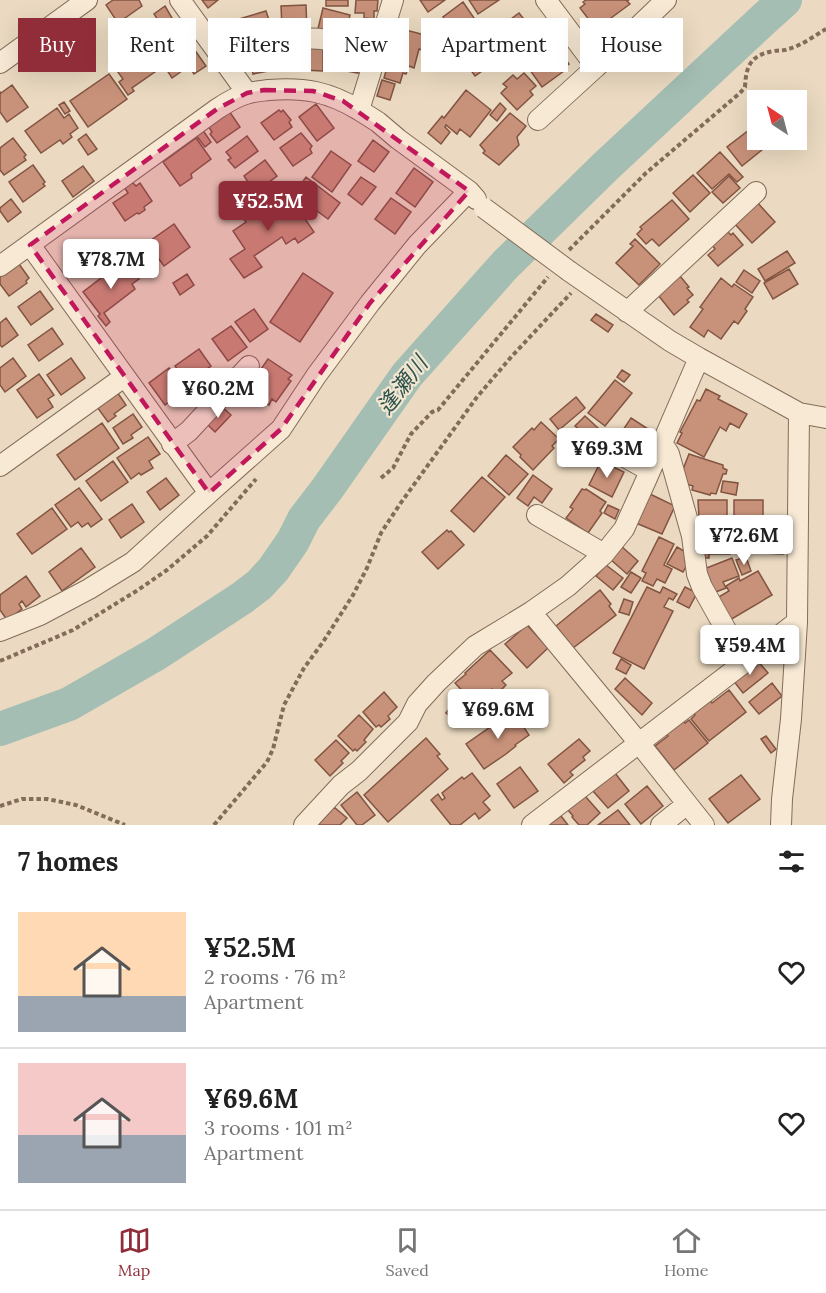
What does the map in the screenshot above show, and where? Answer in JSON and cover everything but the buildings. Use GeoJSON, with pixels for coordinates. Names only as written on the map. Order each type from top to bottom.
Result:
{"type":"FeatureCollection","features":[{"type":"Feature","properties":{"kind":"street"},"geometry":{"type":"LineString","coordinates":[[0,63],[87,0]]}},
{"type":"Feature","properties":{"kind":"street"},"geometry":{"type":"LineString","coordinates":[[180,0],[208,39]]}},
{"type":"Feature","properties":{"kind":"street"},"geometry":{"type":"LineString","coordinates":[[387,18],[393,0]]}},
{"type":"Feature","properties":{"kind":"street"},"geometry":{"type":"LineString","coordinates":[[546,0],[580,46]]}},
{"type":"Feature","properties":{"kind":"street"},"geometry":{"type":"LineString","coordinates":[[647,18],[666,0]]}},
{"type":"Feature","properties":{"kind":"street"},"geometry":{"type":"LineString","coordinates":[[232,72],[246,93]]}},
{"type":"Feature","properties":{"kind":"street"},"geometry":{"type":"LineString","coordinates":[[359,110],[371,72]]}},
{"type":"Feature","properties":{"kind":"street"},"geometry":{"type":"LineString","coordinates":[[538,120],[591,72]]}},
{"type":"Feature","properties":{"kind":"street"},"geometry":{"type":"LineString","coordinates":[[0,266],[233,99],[246,93],[287,89],[313,91],[343,101],[378,122],[469,191],[484,208],[560,269],[670,341],[799,412],[826,418]]}},
{"type":"Feature","properties":{"kind":"street"},"geometry":{"type":"LineString","coordinates":[[0,631],[40,615],[133,562],[281,429],[315,376],[370,303],[417,245],[469,191]]}},
{"type":"Feature","properties":{"kind":"street"},"geometry":{"type":"LineString","coordinates":[[627,312],[756,192]]}},
{"type":"Feature","properties":{"kind":"street"},"geometry":{"type":"LineString","coordinates":[[30,245],[209,493]]}},
{"type":"Feature","properties":{"kind":"street"},"geometry":{"type":"LineString","coordinates":[[304,825],[341,785],[359,771],[408,722],[417,704],[459,660],[475,646],[568,586],[604,554],[624,528],[699,358]]}},
{"type":"Feature","properties":{"kind":"street"},"geometry":{"type":"LineString","coordinates":[[172,444],[189,431],[249,366]]}},
{"type":"Feature","properties":{"kind":"street"},"geometry":{"type":"LineString","coordinates":[[0,466],[124,376]]}},
{"type":"Feature","properties":{"kind":"street"},"geometry":{"type":"LineString","coordinates":[[781,825],[797,622],[799,412]]}},
{"type":"Feature","properties":{"kind":"street"},"geometry":{"type":"LineString","coordinates":[[594,440],[650,471]]}},
{"type":"Feature","properties":{"kind":"street"},"geometry":{"type":"LineString","coordinates":[[662,445],[669,454],[692,536],[699,580],[744,662]]}},
{"type":"Feature","properties":{"kind":"street"},"geometry":{"type":"LineString","coordinates":[[537,515],[604,554]]}},
{"type":"Feature","properties":{"kind":"street"},"geometry":{"type":"LineString","coordinates":[[531,612],[704,825]]}},
{"type":"Feature","properties":{"kind":"street"},"geometry":{"type":"LineString","coordinates":[[532,825],[797,622]]}},
{"type":"Feature","properties":{"kind":"street"},"geometry":{"type":"LineString","coordinates":[[661,825],[687,804]]}},
{"type":"Feature","properties":{"kind":"path"},"geometry":{"type":"LineString","coordinates":[[381,478],[393,468],[411,434],[432,412],[438,410],[560,269],[572,246],[646,173],[740,93],[745,87],[745,75],[750,63],[763,54],[776,50],[788,50],[826,29]]}},
{"type":"Feature","properties":{"kind":"path"},"geometry":{"type":"LineString","coordinates":[[546,269],[560,269]]}},
{"type":"Feature","properties":{"kind":"path"},"geometry":{"type":"LineString","coordinates":[[214,825],[267,762],[273,749],[284,705],[304,668],[353,595],[381,533],[400,504],[477,397],[574,290]]}},
{"type":"Feature","properties":{"kind":"path"},"geometry":{"type":"LineString","coordinates":[[0,661],[73,630],[166,570],[207,536],[261,473]]}},
{"type":"Feature","properties":{"kind":"path"},"geometry":{"type":"LineString","coordinates":[[0,806],[22,799],[47,799],[76,805],[125,825]]}},
{"type":"Feature","properties":{"kind":"highlighted area"},"geometry":{"type":"Polygon","coordinates":[[[264,90],[313,91],[343,101],[469,191],[370,303],[281,429],[209,493],[30,245],[217,109],[247,93],[264,90]]]}},
{"type":"Feature","properties":{"kind":"waterway","name":"逢瀬川"},"geometry":{"type":"LineString","coordinates":[[0,729],[69,704],[156,654],[259,585],[273,570],[293,541],[304,519],[407,375],[505,265],[606,166],[785,0]]}}]}
